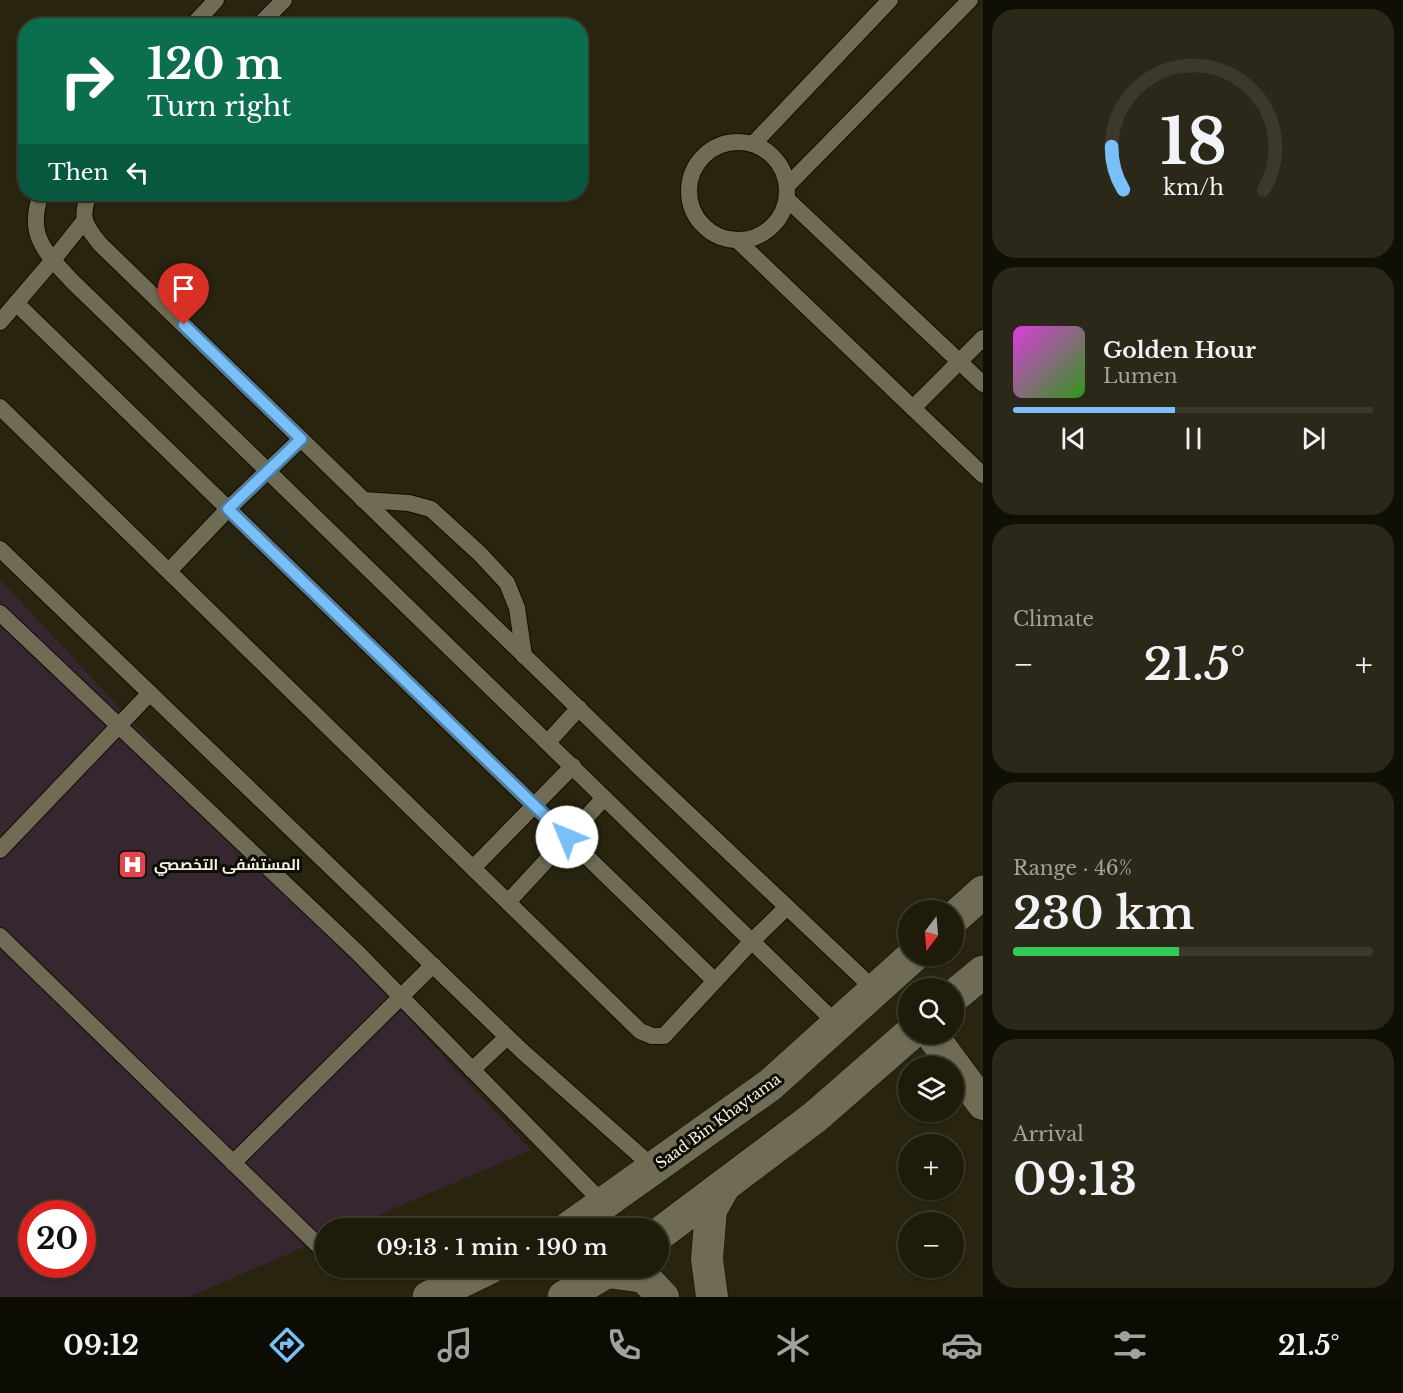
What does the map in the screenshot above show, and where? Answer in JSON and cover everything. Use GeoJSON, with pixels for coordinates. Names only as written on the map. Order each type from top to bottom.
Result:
{"type":"FeatureCollection","features":[{"type":"Feature","properties":{"kind":"main road"},"geometry":{"type":"LineString","coordinates":[[964,909],[983,892]]}},
{"type":"Feature","properties":{"kind":"main road","name":"Saad Bin Khaytama"},"geometry":{"type":"LineString","coordinates":[[584,1218],[770,1085],[902,966]]}},
{"type":"Feature","properties":{"kind":"main road"},"geometry":{"type":"LineString","coordinates":[[964,988],[983,972]]}},
{"type":"Feature","properties":{"kind":"main road"},"geometry":{"type":"LineString","coordinates":[[669,1226],[815,1117],[899,1044]]}},
{"type":"Feature","properties":{"kind":"main road"},"geometry":{"type":"LineString","coordinates":[[429,1297],[468,1278]]}},
{"type":"Feature","properties":{"kind":"main road"},"geometry":{"type":"LineString","coordinates":[[564,1297],[596,1278]]}},
{"type":"Feature","properties":{"kind":"street"},"geometry":{"type":"LineString","coordinates":[[938,1044],[983,1104]]}},
{"type":"Feature","properties":{"kind":"street"},"geometry":{"type":"LineString","coordinates":[[712,1297],[707,1259],[711,1210],[724,1187]]}},
{"type":"Feature","properties":{"kind":"street"},"geometry":{"type":"LineString","coordinates":[[645,1278],[663,1297]]}},
{"type":"Feature","properties":{"kind":"lane"},"geometry":{"type":"LineString","coordinates":[[199,18],[216,0]]}},
{"type":"Feature","properties":{"kind":"lane"},"geometry":{"type":"LineString","coordinates":[[266,18],[284,0]]}},
{"type":"Feature","properties":{"kind":"lane"},"geometry":{"type":"LineString","coordinates":[[753,144],[890,0]]}},
{"type":"Feature","properties":{"kind":"lane"},"geometry":{"type":"LineString","coordinates":[[787,192],[966,2]]}},
{"type":"Feature","properties":{"kind":"lane"},"geometry":{"type":"LineString","coordinates":[[740,142],[753,144],[766,150],[776,160],[783,172],[787,192],[783,212],[775,224],[764,233],[737,240],[723,237],[700,222],[693,210],[690,182],[694,169],[713,149],[740,142]]}},
{"type":"Feature","properties":{"kind":"lane"},"geometry":{"type":"LineString","coordinates":[[787,192],[983,384]]}},
{"type":"Feature","properties":{"kind":"lane"},"geometry":{"type":"LineString","coordinates":[[38,201],[35,210],[37,238],[53,260],[837,1024]]}},
{"type":"Feature","properties":{"kind":"lane"},"geometry":{"type":"LineString","coordinates":[[86,201],[82,211],[87,228],[100,244],[524,656],[875,990]]}},
{"type":"Feature","properties":{"kind":"lane"},"geometry":{"type":"LineString","coordinates":[[0,322],[85,220]]}},
{"type":"Feature","properties":{"kind":"lane"},"geometry":{"type":"LineString","coordinates":[[737,240],[983,475]]}},
{"type":"Feature","properties":{"kind":"lane"},"geometry":{"type":"LineString","coordinates":[[16,303],[715,981]]}},
{"type":"Feature","properties":{"kind":"lane"},"geometry":{"type":"LineString","coordinates":[[913,408],[983,338]]}},
{"type":"Feature","properties":{"kind":"lane"},"geometry":{"type":"LineString","coordinates":[[0,407],[640,1031],[652,1036],[664,1036],[752,941],[787,907]]}},
{"type":"Feature","properties":{"kind":"lane"},"geometry":{"type":"LineString","coordinates":[[169,571],[228,509],[301,439]]}},
{"type":"Feature","properties":{"kind":"lane"},"geometry":{"type":"LineString","coordinates":[[363,500],[409,503],[431,509],[480,554],[507,583],[517,608],[524,656]]}},
{"type":"Feature","properties":{"kind":"lane"},"geometry":{"type":"LineString","coordinates":[[0,549],[507,1037],[654,1168]]}},
{"type":"Feature","properties":{"kind":"lane"},"geometry":{"type":"LineString","coordinates":[[0,613],[357,952],[604,1204]]}},
{"type":"Feature","properties":{"kind":"lane"},"geometry":{"type":"LineString","coordinates":[[0,850],[150,693]]}},
{"type":"Feature","properties":{"kind":"lane"},"geometry":{"type":"LineString","coordinates":[[548,742],[579,708]]}},
{"type":"Feature","properties":{"kind":"lane"},"geometry":{"type":"LineString","coordinates":[[473,868],[573,766]]}},
{"type":"Feature","properties":{"kind":"lane"},"geometry":{"type":"LineString","coordinates":[[508,902],[604,798]]}},
{"type":"Feature","properties":{"kind":"lane"},"geometry":{"type":"LineString","coordinates":[[0,936],[315,1242]]}},
{"type":"Feature","properties":{"kind":"lane"},"geometry":{"type":"LineString","coordinates":[[233,1163],[433,965]]}},
{"type":"Feature","properties":{"kind":"lane"},"geometry":{"type":"LineString","coordinates":[[472,1070],[507,1037]]}},
{"type":"Feature","properties":{"kind":"shaded area","name":"المستشفى التخصصي"},"geometry":{"type":"Polygon","coordinates":[[[0,579],[531,1150],[371,1218],[315,1218],[315,1242],[189,1297],[0,1297],[0,579]]]}},
{"type":"Feature","properties":{"kind":"place","name":"المستشفى التخصصي"},"geometry":{"type":"Point","coordinates":[133,864]}},
{"type":"Feature","properties":{"kind":"route"},"geometry":{"type":"LineString","coordinates":[[184,325],[301,439],[228,509],[567,837]]}}]}
